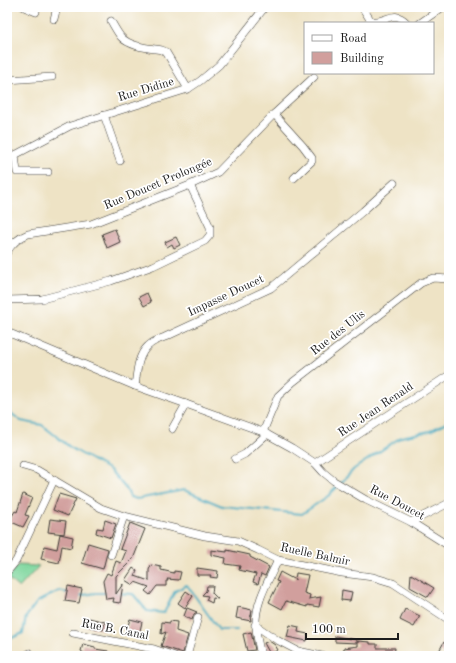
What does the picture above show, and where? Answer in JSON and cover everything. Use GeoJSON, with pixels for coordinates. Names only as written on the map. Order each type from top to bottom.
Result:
{"type":"FeatureCollection","features":[{"type":"Feature","properties":{"kind":"street"},"geometry":{"type":"LineString","coordinates":[[24,7],[36,12]]}},
{"type":"Feature","properties":{"kind":"street"},"geometry":{"type":"LineString","coordinates":[[54,19],[57,7]]}},
{"type":"Feature","properties":{"kind":"street","name":"Rue Didine"},"geometry":{"type":"LineString","coordinates":[[11,155],[70,126],[188,89],[219,65],[265,7]]}},
{"type":"Feature","properties":{"kind":"street"},"geometry":{"type":"LineString","coordinates":[[362,7],[370,21],[378,21],[398,16],[402,17],[406,22]]}},
{"type":"Feature","properties":{"kind":"street"},"geometry":{"type":"LineString","coordinates":[[421,22],[443,7]]}},
{"type":"Feature","properties":{"kind":"street"},"geometry":{"type":"LineString","coordinates":[[111,21],[121,38],[126,41],[166,52],[188,89]]}},
{"type":"Feature","properties":{"kind":"street"},"geometry":{"type":"LineString","coordinates":[[7,80],[52,77]]}},
{"type":"Feature","properties":{"kind":"street","name":"Rue Doucet Prolongée"},"geometry":{"type":"LineString","coordinates":[[7,252],[14,243],[28,234],[91,224],[190,185],[218,172],[274,114],[314,77]]}},
{"type":"Feature","properties":{"kind":"street"},"geometry":{"type":"LineString","coordinates":[[274,114],[312,158],[312,161],[294,178]]}},
{"type":"Feature","properties":{"kind":"street"},"geometry":{"type":"LineString","coordinates":[[104,115],[120,161]]}},
{"type":"Feature","properties":{"kind":"street"},"geometry":{"type":"LineString","coordinates":[[11,155],[17,172],[48,172]]}},
{"type":"Feature","properties":{"kind":"street","name":"Impasse Doucet"},"geometry":{"type":"LineString","coordinates":[[135,386],[138,364],[144,350],[148,345],[272,288],[363,211],[394,182]]}},
{"type":"Feature","properties":{"kind":"street"},"geometry":{"type":"LineString","coordinates":[[7,300],[42,299],[111,281],[153,266],[204,241],[210,235],[210,227],[190,185]]}},
{"type":"Feature","properties":{"kind":"street","name":"Rue des Ulis"},"geometry":{"type":"LineString","coordinates":[[265,433],[278,396],[293,382],[421,283],[433,278],[449,279]]}},
{"type":"Feature","properties":{"kind":"street"},"geometry":{"type":"LineString","coordinates":[[7,332],[135,386],[265,433],[315,463]]}},
{"type":"Feature","properties":{"kind":"street","name":"Rue Jean Renald"},"geometry":{"type":"LineString","coordinates":[[315,463],[449,375]]}},
{"type":"Feature","properties":{"kind":"street"},"geometry":{"type":"LineString","coordinates":[[172,429],[186,404]]}},
{"type":"Feature","properties":{"kind":"street"},"geometry":{"type":"LineString","coordinates":[[235,459],[245,454],[265,433]]}},
{"type":"Feature","properties":{"kind":"street","name":"Rue Doucet"},"geometry":{"type":"LineString","coordinates":[[315,463],[334,481],[411,522],[449,546]]}},
{"type":"Feature","properties":{"kind":"street","name":"Ruelle Balmir"},"geometry":{"type":"LineString","coordinates":[[23,466],[37,470],[101,508],[124,516],[205,536],[238,541],[278,560],[384,580],[393,584],[449,620]]}},
{"type":"Feature","properties":{"kind":"street"},"geometry":{"type":"LineString","coordinates":[[7,572],[16,561],[54,480]]}},
{"type":"Feature","properties":{"kind":"street"},"geometry":{"type":"LineString","coordinates":[[411,522],[449,503]]}},
{"type":"Feature","properties":{"kind":"street"},"geometry":{"type":"LineString","coordinates":[[111,555],[124,516]]}},
{"type":"Feature","properties":{"kind":"street"},"geometry":{"type":"LineString","coordinates":[[261,656],[256,625],[259,604],[278,560]]}},
{"type":"Feature","properties":{"kind":"street"},"geometry":{"type":"LineString","coordinates":[[187,656],[198,617]]}},
{"type":"Feature","properties":{"kind":"street"},"geometry":{"type":"LineString","coordinates":[[256,625],[277,640],[298,651],[322,656]]}},
{"type":"Feature","properties":{"kind":"street","name":"Rue B. Canal"},"geometry":{"type":"LineString","coordinates":[[73,633],[154,649],[175,656]]}},
{"type":"Feature","properties":{"kind":"green space"},"geometry":{"type":"Polygon","coordinates":[[[18,565],[39,566],[19,588],[7,578],[18,565]]]}},
{"type":"Feature","properties":{"kind":"building"},"geometry":{"type":"Polygon","coordinates":[[[115,229],[120,242],[107,248],[102,234],[115,229]]]}},
{"type":"Feature","properties":{"kind":"building"},"geometry":{"type":"Polygon","coordinates":[[[176,237],[180,245],[174,248],[172,244],[167,247],[165,242],[176,237]]]}},
{"type":"Feature","properties":{"kind":"building"},"geometry":{"type":"Polygon","coordinates":[[[147,293],[151,302],[144,306],[139,297],[147,293]]]}},
{"type":"Feature","properties":{"kind":"building"},"geometry":{"type":"Polygon","coordinates":[[[23,494],[32,498],[25,515],[29,516],[23,527],[9,521],[15,511],[17,512],[23,494]]]}},
{"type":"Feature","properties":{"kind":"building"},"geometry":{"type":"Polygon","coordinates":[[[59,494],[76,499],[68,516],[53,510],[59,494]]]}},
{"type":"Feature","properties":{"kind":"building"},"geometry":{"type":"Polygon","coordinates":[[[50,519],[66,521],[64,534],[48,532],[50,519]]]}},
{"type":"Feature","properties":{"kind":"building"},"geometry":{"type":"Polygon","coordinates":[[[105,520],[116,524],[111,538],[96,533],[97,528],[103,529],[105,520]]]}},
{"type":"Feature","properties":{"kind":"building"},"geometry":{"type":"Polygon","coordinates":[[[130,523],[145,529],[133,559],[116,576],[116,594],[123,584],[120,603],[113,602],[114,598],[106,599],[103,581],[107,573],[111,575],[116,561],[121,563],[126,551],[120,549],[130,523]]]}},
{"type":"Feature","properties":{"kind":"building"},"geometry":{"type":"Polygon","coordinates":[[[60,534],[73,537],[71,548],[62,546],[59,563],[41,559],[44,546],[57,549],[60,534]]]}},
{"type":"Feature","properties":{"kind":"building"},"geometry":{"type":"Polygon","coordinates":[[[88,543],[108,549],[103,569],[82,563],[88,543]]]}},
{"type":"Feature","properties":{"kind":"building"},"geometry":{"type":"Polygon","coordinates":[[[211,550],[227,552],[227,550],[250,555],[250,557],[269,567],[265,576],[261,574],[258,584],[253,582],[256,574],[239,570],[240,566],[225,564],[226,558],[211,555],[211,550]]]}},
{"type":"Feature","properties":{"kind":"building"},"geometry":{"type":"Polygon","coordinates":[[[151,565],[161,567],[161,570],[174,573],[174,571],[181,572],[179,580],[167,579],[168,581],[166,581],[166,586],[157,586],[150,595],[145,591],[149,587],[135,582],[133,585],[125,580],[133,568],[137,571],[135,576],[149,581],[149,570],[151,565]]]}},
{"type":"Feature","properties":{"kind":"building"},"geometry":{"type":"Polygon","coordinates":[[[197,568],[218,571],[217,578],[210,577],[211,575],[197,575],[197,568]]]}},
{"type":"Feature","properties":{"kind":"building"},"geometry":{"type":"Polygon","coordinates":[[[280,572],[295,580],[296,573],[308,575],[304,593],[310,595],[309,599],[321,597],[319,607],[307,605],[307,607],[286,601],[282,609],[269,602],[279,582],[276,581],[280,572]]]}},
{"type":"Feature","properties":{"kind":"building"},"geometry":{"type":"Polygon","coordinates":[[[411,574],[434,588],[428,597],[410,587],[411,574]]]}},
{"type":"Feature","properties":{"kind":"building"},"geometry":{"type":"Polygon","coordinates":[[[68,586],[82,589],[79,603],[65,601],[68,586]]]}},
{"type":"Feature","properties":{"kind":"building"},"geometry":{"type":"Polygon","coordinates":[[[207,586],[213,586],[212,593],[218,599],[213,598],[212,603],[206,600],[208,596],[202,595],[206,591],[207,586]]]}},
{"type":"Feature","properties":{"kind":"building"},"geometry":{"type":"Polygon","coordinates":[[[342,590],[352,592],[350,601],[341,600],[342,590]]]}},
{"type":"Feature","properties":{"kind":"building"},"geometry":{"type":"Polygon","coordinates":[[[186,591],[193,596],[185,608],[178,603],[186,591]]]}},
{"type":"Feature","properties":{"kind":"building"},"geometry":{"type":"Polygon","coordinates":[[[238,607],[252,610],[250,616],[251,621],[236,618],[238,607]]]}},
{"type":"Feature","properties":{"kind":"building"},"geometry":{"type":"Polygon","coordinates":[[[187,608],[197,612],[194,614],[192,620],[184,616],[187,608]]]}},
{"type":"Feature","properties":{"kind":"building"},"geometry":{"type":"Polygon","coordinates":[[[405,609],[420,616],[414,627],[400,620],[405,609]]]}},
{"type":"Feature","properties":{"kind":"building"},"geometry":{"type":"Polygon","coordinates":[[[89,618],[105,622],[103,630],[87,626],[89,618]]]}},
{"type":"Feature","properties":{"kind":"building"},"geometry":{"type":"Polygon","coordinates":[[[130,619],[142,622],[139,635],[126,632],[130,619]]]}},
{"type":"Feature","properties":{"kind":"building"},"geometry":{"type":"Polygon","coordinates":[[[170,621],[177,622],[176,631],[188,635],[183,653],[161,646],[166,632],[161,634],[162,622],[170,623],[170,621]]]}},
{"type":"Feature","properties":{"kind":"building"},"geometry":{"type":"Polygon","coordinates":[[[290,625],[299,627],[298,632],[308,634],[307,641],[287,637],[290,625]]]}},
{"type":"Feature","properties":{"kind":"building"},"geometry":{"type":"Polygon","coordinates":[[[251,632],[255,650],[247,651],[243,634],[251,632]]]}},
{"type":"Feature","properties":{"kind":"building"},"geometry":{"type":"Polygon","coordinates":[[[335,636],[357,640],[357,643],[335,642],[335,636]]]}},
{"type":"Feature","properties":{"kind":"building"},"geometry":{"type":"Polygon","coordinates":[[[269,641],[275,645],[278,650],[270,654],[264,643],[269,641]]]}},
{"type":"Feature","properties":{"kind":"building"},"geometry":{"type":"Polygon","coordinates":[[[358,641],[377,644],[377,648],[395,648],[394,656],[353,656],[343,654],[344,648],[358,646],[358,641]]]}},
{"type":"Feature","properties":{"kind":"building"},"geometry":{"type":"Polygon","coordinates":[[[444,642],[449,645],[449,656],[439,651],[444,642]]]}},
{"type":"Feature","properties":{"kind":"building"},"geometry":{"type":"Polygon","coordinates":[[[83,644],[95,647],[95,649],[108,651],[108,656],[84,656],[85,654],[81,651],[83,644]]]}},
{"type":"Feature","properties":{"kind":"waterway"},"geometry":{"type":"LineString","coordinates":[[7,410],[21,421],[42,425],[71,448],[110,470],[127,490],[130,497],[137,499],[184,490],[222,506],[302,514],[328,496],[338,486]]}},
{"type":"Feature","properties":{"kind":"waterway"},"geometry":{"type":"LineString","coordinates":[[341,483],[354,469],[401,437],[430,431],[449,421]]}},
{"type":"Feature","properties":{"kind":"waterway"},"geometry":{"type":"LineString","coordinates":[[113,593],[133,594],[147,611],[164,613],[175,591],[187,585],[219,630],[237,630]]}},
{"type":"Feature","properties":{"kind":"waterway"},"geometry":{"type":"LineString","coordinates":[[7,640],[23,633],[26,617],[37,602],[59,591],[68,593]]}},
{"type":"Feature","properties":{"kind":"waterway"},"geometry":{"type":"LineString","coordinates":[[78,596],[107,593]]}}]}
